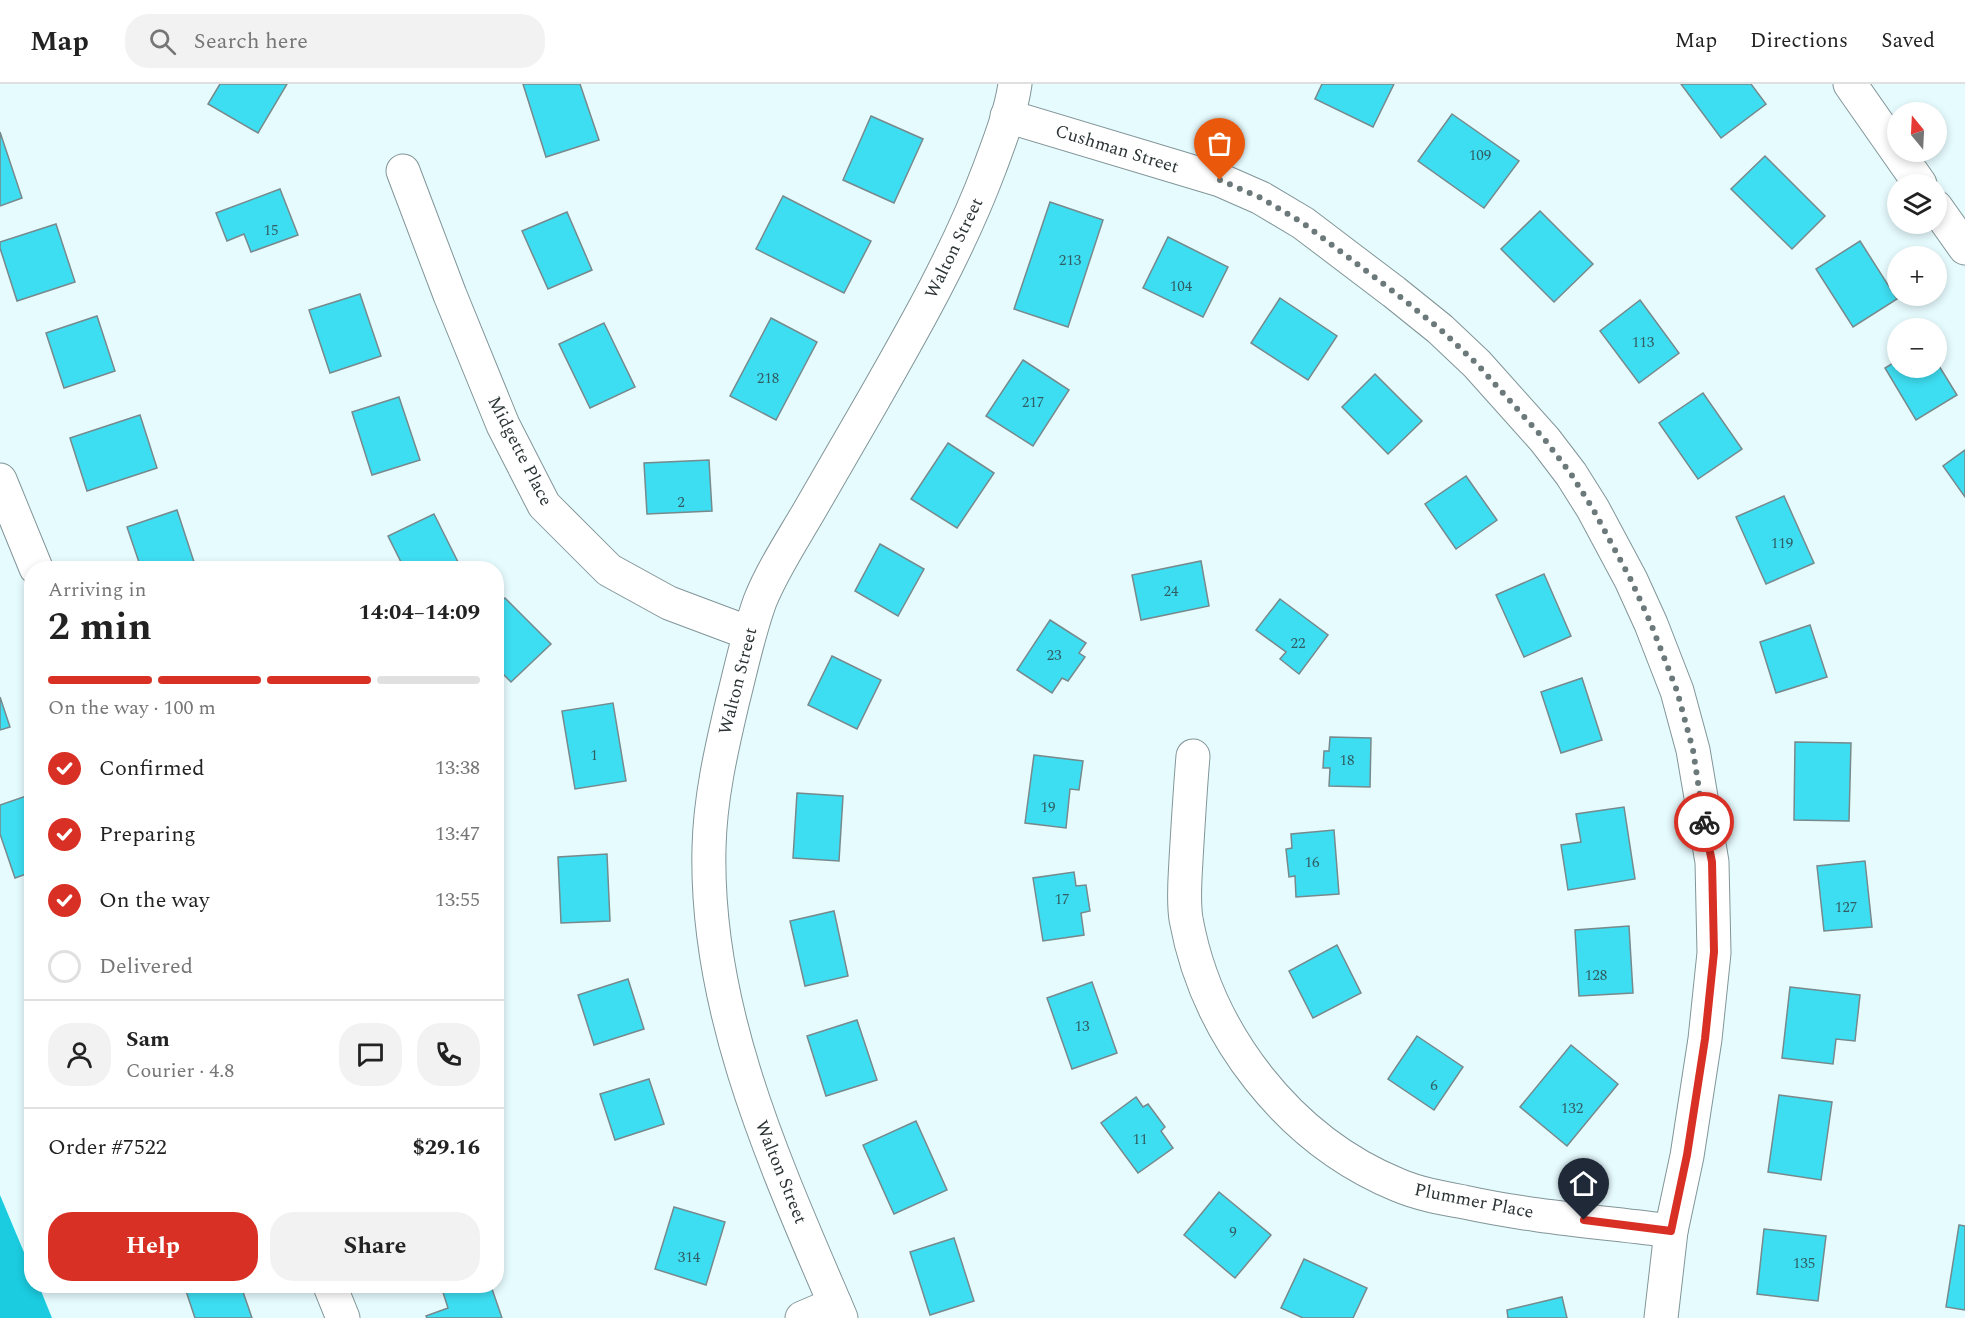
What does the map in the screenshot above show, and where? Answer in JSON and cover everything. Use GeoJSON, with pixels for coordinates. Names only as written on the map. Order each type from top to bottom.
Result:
{"type":"FeatureCollection","features":[{"type":"Feature","properties":{"kind":"street","name":"Walton Street"},"geometry":{"type":"LineString","coordinates":[[838,1311],[756,1110],[731,1028],[716,957],[711,909],[709,848],[712,802],[719,758],[749,633],[762,598],[790,543],[942,278],[978,201],[999,144],[1015,84]]}},
{"type":"Feature","properties":{"kind":"street"},"geometry":{"type":"LineString","coordinates":[[1850,84],[1913,174]]}},
{"type":"Feature","properties":{"kind":"street","name":"Cushman Street"},"geometry":{"type":"LineString","coordinates":[[1007,116],[1220,180],[1261,198],[1303,223],[1440,329],[1477,364],[1545,440],[1571,474],[1593,509],[1631,580],[1677,691],[1693,750],[1712,862],[1714,952],[1705,1039],[1687,1155],[1671,1231],[1661,1318]]}},
{"type":"Feature","properties":{"kind":"street","name":"Midgette Place"},"geometry":{"type":"LineString","coordinates":[[403,171],[503,425],[544,505],[609,570],[669,603],[749,633]]}},
{"type":"Feature","properties":{"kind":"street"},"geometry":{"type":"LineString","coordinates":[[1947,223],[1965,248]]}},
{"type":"Feature","properties":{"kind":"street"},"geometry":{"type":"LineString","coordinates":[[0,480],[33,561]]}},
{"type":"Feature","properties":{"kind":"street","name":"Plummer Place"},"geometry":{"type":"LineString","coordinates":[[1193,756],[1184,894],[1186,918],[1194,951],[1205,984],[1233,1043],[1250,1068],[1292,1114],[1330,1148],[1398,1185],[1434,1196],[1497,1209],[1671,1231]]}},
{"type":"Feature","properties":{"kind":"street"},"geometry":{"type":"LineString","coordinates":[[333,1293],[343,1318]]}},
{"type":"Feature","properties":{"kind":"street"},"geometry":{"type":"LineString","coordinates":[[802,1318],[838,1311]]}},
{"type":"Feature","properties":{"kind":"shaded area"},"geometry":{"type":"Polygon","coordinates":[[[0,1195],[24,1252],[24,1293],[42,1293],[52,1318],[0,1318],[0,1195]]]}},
{"type":"Feature","properties":{"kind":"building"},"geometry":{"type":"Polygon","coordinates":[[[220,84],[287,84],[258,133],[208,104],[220,84]]]}},
{"type":"Feature","properties":{"kind":"building"},"geometry":{"type":"Polygon","coordinates":[[[523,84],[580,84],[599,140],[546,157],[523,84]]]}},
{"type":"Feature","properties":{"kind":"building"},"geometry":{"type":"Polygon","coordinates":[[[1322,84],[1394,84],[1373,127],[1315,99],[1322,84]]]}},
{"type":"Feature","properties":{"kind":"building"},"geometry":{"type":"Polygon","coordinates":[[[1681,84],[1751,84],[1766,104],[1721,138],[1681,84]]]}},
{"type":"Feature","properties":{"kind":"building"},"geometry":{"type":"Polygon","coordinates":[[[1452,114],[1519,161],[1484,208],[1418,161],[1452,114]]]}},
{"type":"Feature","properties":{"kind":"building"},"geometry":{"type":"Polygon","coordinates":[[[871,116],[923,139],[894,203],[843,180],[871,116]]]}},
{"type":"Feature","properties":{"kind":"building"},"geometry":{"type":"Polygon","coordinates":[[[0,132],[22,198],[0,206],[0,132]]]}},
{"type":"Feature","properties":{"kind":"building"},"geometry":{"type":"Polygon","coordinates":[[[1765,156],[1825,216],[1792,249],[1731,189],[1765,156]]]}},
{"type":"Feature","properties":{"kind":"building"},"geometry":{"type":"Polygon","coordinates":[[[280,189],[298,235],[251,252],[244,234],[227,241],[216,213],[280,189]]]}},
{"type":"Feature","properties":{"kind":"building"},"geometry":{"type":"Polygon","coordinates":[[[783,196],[871,241],[844,293],[756,249],[783,196]]]}},
{"type":"Feature","properties":{"kind":"building"},"geometry":{"type":"Polygon","coordinates":[[[1050,202],[1103,220],[1068,327],[1014,309],[1050,202]]]}},
{"type":"Feature","properties":{"kind":"building"},"geometry":{"type":"Polygon","coordinates":[[[1540,211],[1593,264],[1554,302],[1501,249],[1540,211]]]}},
{"type":"Feature","properties":{"kind":"building"},"geometry":{"type":"Polygon","coordinates":[[[567,212],[592,270],[548,289],[522,231],[567,212]]]}},
{"type":"Feature","properties":{"kind":"building"},"geometry":{"type":"Polygon","coordinates":[[[56,224],[75,282],[17,301],[0,242],[56,224]]]}},
{"type":"Feature","properties":{"kind":"building"},"geometry":{"type":"Polygon","coordinates":[[[1168,237],[1228,267],[1203,317],[1143,288],[1168,237]]]}},
{"type":"Feature","properties":{"kind":"building"},"geometry":{"type":"Polygon","coordinates":[[[1860,241],[1887,283],[1887,305],[1853,327],[1816,269],[1860,241]]]}},
{"type":"Feature","properties":{"kind":"building"},"geometry":{"type":"Polygon","coordinates":[[[360,294],[381,356],[330,373],[309,310],[360,294]]]}},
{"type":"Feature","properties":{"kind":"building"},"geometry":{"type":"Polygon","coordinates":[[[1280,298],[1337,336],[1308,380],[1251,343],[1280,298]]]}},
{"type":"Feature","properties":{"kind":"building"},"geometry":{"type":"Polygon","coordinates":[[[1640,300],[1679,353],[1639,383],[1600,331],[1640,300]]]}},
{"type":"Feature","properties":{"kind":"building"},"geometry":{"type":"Polygon","coordinates":[[[97,316],[115,371],[64,388],[46,333],[97,316]]]}},
{"type":"Feature","properties":{"kind":"building"},"geometry":{"type":"Polygon","coordinates":[[[771,318],[817,342],[776,420],[730,396],[771,318]]]}},
{"type":"Feature","properties":{"kind":"building"},"geometry":{"type":"Polygon","coordinates":[[[604,323],[635,387],[590,408],[559,344],[604,323]]]}},
{"type":"Feature","properties":{"kind":"building"},"geometry":{"type":"Polygon","coordinates":[[[1023,360],[1069,390],[1033,446],[986,416],[1023,360]]]}},
{"type":"Feature","properties":{"kind":"building"},"geometry":{"type":"Polygon","coordinates":[[[1375,374],[1422,421],[1388,454],[1342,407],[1375,374]]]}},
{"type":"Feature","properties":{"kind":"building"},"geometry":{"type":"Polygon","coordinates":[[[1891,378],[1946,378],[1957,395],[1916,420],[1891,378]]]}},
{"type":"Feature","properties":{"kind":"building"},"geometry":{"type":"Polygon","coordinates":[[[1703,393],[1742,449],[1698,479],[1659,423],[1703,393]]]}},
{"type":"Feature","properties":{"kind":"building"},"geometry":{"type":"Polygon","coordinates":[[[399,397],[420,460],[372,475],[352,412],[399,397]]]}},
{"type":"Feature","properties":{"kind":"building"},"geometry":{"type":"Polygon","coordinates":[[[140,415],[157,468],[87,491],[70,438],[140,415]]]}},
{"type":"Feature","properties":{"kind":"building"},"geometry":{"type":"Polygon","coordinates":[[[948,443],[994,473],[957,528],[911,499],[948,443]]]}},
{"type":"Feature","properties":{"kind":"building"},"geometry":{"type":"Polygon","coordinates":[[[1965,450],[1965,497],[1943,466],[1965,450]]]}},
{"type":"Feature","properties":{"kind":"building"},"geometry":{"type":"Polygon","coordinates":[[[709,460],[712,511],[647,514],[644,463],[709,460]]]}},
{"type":"Feature","properties":{"kind":"building"},"geometry":{"type":"Polygon","coordinates":[[[1466,476],[1497,520],[1456,549],[1425,504],[1466,476]]]}},
{"type":"Feature","properties":{"kind":"building"},"geometry":{"type":"Polygon","coordinates":[[[1784,496],[1814,563],[1766,584],[1736,517],[1784,496]]]}},
{"type":"Feature","properties":{"kind":"building"},"geometry":{"type":"Polygon","coordinates":[[[177,510],[194,561],[139,561],[127,527],[177,510]]]}},
{"type":"Feature","properties":{"kind":"building"},"geometry":{"type":"Polygon","coordinates":[[[434,514],[458,561],[400,561],[388,536],[434,514]]]}},
{"type":"Feature","properties":{"kind":"building"},"geometry":{"type":"Polygon","coordinates":[[[880,544],[924,569],[898,616],[855,591],[880,544]]]}},
{"type":"Feature","properties":{"kind":"building"},"geometry":{"type":"Polygon","coordinates":[[[1201,561],[1209,606],[1141,620],[1132,575],[1201,561]]]}},
{"type":"Feature","properties":{"kind":"building"},"geometry":{"type":"Polygon","coordinates":[[[1544,574],[1571,636],[1524,657],[1496,595],[1544,574]]]}},
{"type":"Feature","properties":{"kind":"building"},"geometry":{"type":"Polygon","coordinates":[[[504,599],[551,644],[511,682],[504,675],[504,599]]]}},
{"type":"Feature","properties":{"kind":"building"},"geometry":{"type":"Polygon","coordinates":[[[1280,599],[1328,635],[1299,674],[1280,659],[1286,652],[1256,630],[1280,599]]]}},
{"type":"Feature","properties":{"kind":"building"},"geometry":{"type":"Polygon","coordinates":[[[1050,620],[1086,643],[1079,653],[1085,657],[1068,681],[1062,678],[1052,693],[1017,670],[1050,620]]]}},
{"type":"Feature","properties":{"kind":"building"},"geometry":{"type":"Polygon","coordinates":[[[1810,625],[1827,677],[1776,693],[1760,642],[1810,625]]]}},
{"type":"Feature","properties":{"kind":"building"},"geometry":{"type":"Polygon","coordinates":[[[832,656],[881,680],[857,729],[808,705],[832,656]]]}},
{"type":"Feature","properties":{"kind":"building"},"geometry":{"type":"Polygon","coordinates":[[[1582,678],[1602,740],[1561,753],[1541,692],[1582,678]]]}},
{"type":"Feature","properties":{"kind":"building"},"geometry":{"type":"Polygon","coordinates":[[[0,697],[10,727],[0,730],[0,697]]]}},
{"type":"Feature","properties":{"kind":"building"},"geometry":{"type":"Polygon","coordinates":[[[613,703],[626,781],[575,789],[562,711],[613,703]]]}},
{"type":"Feature","properties":{"kind":"building"},"geometry":{"type":"Polygon","coordinates":[[[1330,737],[1371,738],[1370,787],[1329,786],[1330,768],[1323,768],[1324,751],[1329,751],[1330,737]]]}},
{"type":"Feature","properties":{"kind":"building"},"geometry":{"type":"Polygon","coordinates":[[[1795,742],[1851,743],[1849,821],[1794,820],[1795,742]]]}},
{"type":"Feature","properties":{"kind":"building"},"geometry":{"type":"Polygon","coordinates":[[[1034,755],[1083,761],[1079,790],[1070,789],[1066,828],[1025,823],[1034,755]]]}},
{"type":"Feature","properties":{"kind":"building"},"geometry":{"type":"Polygon","coordinates":[[[797,793],[843,796],[839,861],[793,858],[797,793]]]}},
{"type":"Feature","properties":{"kind":"building"},"geometry":{"type":"Polygon","coordinates":[[[24,797],[24,875],[15,878],[0,834],[0,805],[24,797]]]}},
{"type":"Feature","properties":{"kind":"building"},"geometry":{"type":"Polygon","coordinates":[[[1624,807],[1635,879],[1568,890],[1561,845],[1581,842],[1576,814],[1624,807]]]}},
{"type":"Feature","properties":{"kind":"building"},"geometry":{"type":"Polygon","coordinates":[[[1334,830],[1339,894],[1296,897],[1295,876],[1289,877],[1286,849],[1292,848],[1291,834],[1334,830]]]}},
{"type":"Feature","properties":{"kind":"building"},"geometry":{"type":"Polygon","coordinates":[[[607,854],[610,921],[561,923],[558,857],[607,854]]]}},
{"type":"Feature","properties":{"kind":"building"},"geometry":{"type":"Polygon","coordinates":[[[1865,861],[1872,927],[1824,931],[1817,866],[1865,861]]]}},
{"type":"Feature","properties":{"kind":"building"},"geometry":{"type":"Polygon","coordinates":[[[1074,872],[1076,886],[1086,885],[1090,911],[1081,913],[1084,935],[1043,941],[1033,878],[1074,872]]]}},
{"type":"Feature","properties":{"kind":"building"},"geometry":{"type":"Polygon","coordinates":[[[834,911],[848,976],[805,986],[790,921],[834,911]]]}},
{"type":"Feature","properties":{"kind":"building"},"geometry":{"type":"Polygon","coordinates":[[[1629,926],[1633,993],[1579,996],[1575,930],[1629,926]]]}},
{"type":"Feature","properties":{"kind":"building"},"geometry":{"type":"Polygon","coordinates":[[[1337,945],[1361,993],[1313,1018],[1289,971],[1337,945]]]}},
{"type":"Feature","properties":{"kind":"building"},"geometry":{"type":"Polygon","coordinates":[[[628,979],[644,1029],[594,1045],[578,995],[628,979]]]}},
{"type":"Feature","properties":{"kind":"building"},"geometry":{"type":"Polygon","coordinates":[[[1092,982],[1117,1053],[1072,1069],[1047,998],[1092,982]]]}},
{"type":"Feature","properties":{"kind":"building"},"geometry":{"type":"Polygon","coordinates":[[[1790,987],[1860,995],[1855,1041],[1836,1039],[1833,1064],[1782,1058],[1790,987]]]}},
{"type":"Feature","properties":{"kind":"building"},"geometry":{"type":"Polygon","coordinates":[[[857,1020],[877,1080],[826,1096],[807,1036],[857,1020]]]}},
{"type":"Feature","properties":{"kind":"building"},"geometry":{"type":"Polygon","coordinates":[[[1417,1036],[1463,1067],[1434,1110],[1388,1079],[1417,1036]]]}},
{"type":"Feature","properties":{"kind":"building"},"geometry":{"type":"Polygon","coordinates":[[[1571,1045],[1618,1084],[1567,1146],[1520,1107],[1571,1045]]]}},
{"type":"Feature","properties":{"kind":"building"},"geometry":{"type":"Polygon","coordinates":[[[649,1079],[664,1124],[615,1140],[600,1094],[649,1079]]]}},
{"type":"Feature","properties":{"kind":"building"},"geometry":{"type":"Polygon","coordinates":[[[1779,1095],[1832,1102],[1821,1180],[1768,1172],[1779,1095]]]}},
{"type":"Feature","properties":{"kind":"building"},"geometry":{"type":"Polygon","coordinates":[[[1136,1097],[1143,1107],[1148,1104],[1165,1127],[1161,1131],[1173,1148],[1138,1173],[1101,1123],[1136,1097]]]}},
{"type":"Feature","properties":{"kind":"building"},"geometry":{"type":"Polygon","coordinates":[[[916,1121],[947,1190],[894,1214],[863,1145],[916,1121]]]}},
{"type":"Feature","properties":{"kind":"building"},"geometry":{"type":"Polygon","coordinates":[[[1219,1192],[1271,1235],[1235,1278],[1184,1235],[1219,1192]]]}},
{"type":"Feature","properties":{"kind":"building"},"geometry":{"type":"Polygon","coordinates":[[[674,1207],[725,1222],[706,1285],[655,1269],[674,1207]]]}},
{"type":"Feature","properties":{"kind":"building"},"geometry":{"type":"Polygon","coordinates":[[[1959,1225],[1965,1226],[1965,1310],[1946,1307],[1959,1225]]]}},
{"type":"Feature","properties":{"kind":"building"},"geometry":{"type":"Polygon","coordinates":[[[1764,1229],[1826,1236],[1818,1301],[1757,1294],[1764,1229]]]}},
{"type":"Feature","properties":{"kind":"building"},"geometry":{"type":"Polygon","coordinates":[[[954,1238],[974,1301],[930,1315],[910,1252],[954,1238]]]}},
{"type":"Feature","properties":{"kind":"building"},"geometry":{"type":"Polygon","coordinates":[[[1304,1259],[1367,1288],[1353,1318],[1303,1318],[1281,1308],[1304,1259]]]}},
{"type":"Feature","properties":{"kind":"building"},"geometry":{"type":"Polygon","coordinates":[[[187,1293],[243,1293],[252,1318],[195,1318],[187,1293]]]}},
{"type":"Feature","properties":{"kind":"building"},"geometry":{"type":"Polygon","coordinates":[[[443,1293],[493,1293],[502,1318],[427,1318],[426,1316],[448,1308],[443,1293]]]}},
{"type":"Feature","properties":{"kind":"building"},"geometry":{"type":"Polygon","coordinates":[[[1562,1297],[1567,1318],[1508,1318],[1507,1310],[1562,1297]]]}},
{"type":"Feature","properties":{"kind":"way so far"},"geometry":{"type":"LineString","coordinates":[[1220,180],[1261,198],[1303,223],[1440,329],[1477,364],[1545,440],[1571,474],[1593,509],[1631,580],[1677,691],[1693,750],[1704,822]]}},
{"type":"Feature","properties":{"kind":"route"},"geometry":{"type":"LineString","coordinates":[[1584,1220],[1671,1231],[1687,1155],[1705,1039],[1714,952],[1712,862],[1704,822]]}}]}
